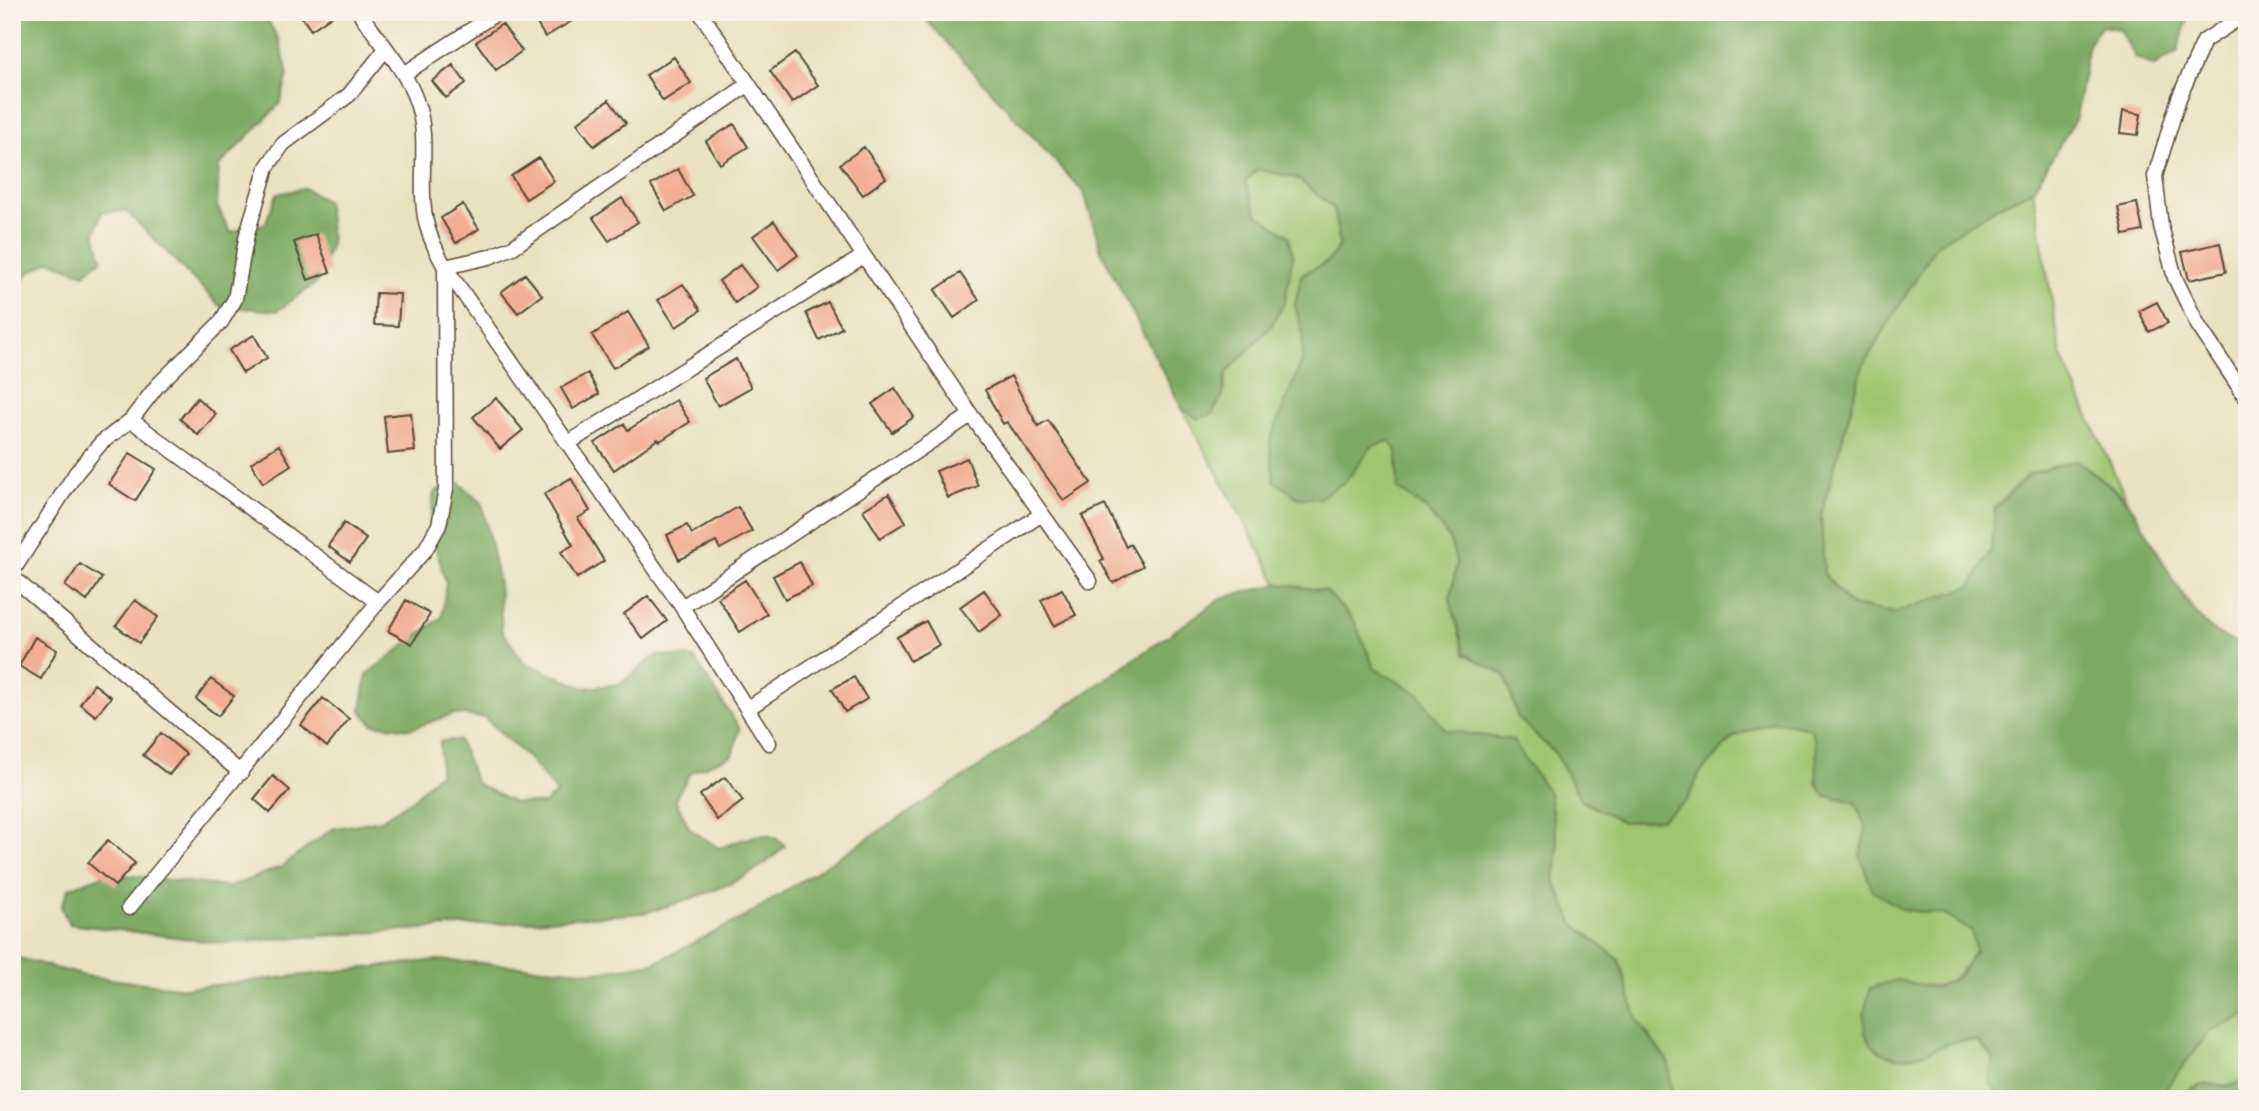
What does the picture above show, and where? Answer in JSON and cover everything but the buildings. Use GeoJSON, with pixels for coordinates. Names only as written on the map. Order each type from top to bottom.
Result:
{"type":"FeatureCollection","features":[{"type":"Feature","properties":{"kind":"street"},"geometry":{"type":"LineString","coordinates":[[359,12],[404,74],[417,103],[423,130],[424,215],[431,242],[445,267],[570,442],[682,607],[769,743]]}},
{"type":"Feature","properties":{"kind":"street"},"geometry":{"type":"LineString","coordinates":[[404,74],[498,12]]}},
{"type":"Feature","properties":{"kind":"street"},"geometry":{"type":"LineString","coordinates":[[700,12],[862,257],[1090,581]]}},
{"type":"Feature","properties":{"kind":"street"},"geometry":{"type":"LineString","coordinates":[[2247,13],[2204,41],[2176,109],[2155,176],[2161,226],[2175,278],[2198,325],[2247,399]]}},
{"type":"Feature","properties":{"kind":"street"},"geometry":{"type":"LineString","coordinates":[[241,773],[12,574],[76,473],[101,443],[131,420],[157,386],[221,322],[235,299],[247,234],[267,167],[283,144],[349,95],[385,50]]}},
{"type":"Feature","properties":{"kind":"street"},"geometry":{"type":"LineString","coordinates":[[445,267],[489,257],[513,247],[749,84]]}},
{"type":"Feature","properties":{"kind":"street"},"geometry":{"type":"LineString","coordinates":[[570,442],[862,257]]}},
{"type":"Feature","properties":{"kind":"street"},"geometry":{"type":"LineString","coordinates":[[130,908],[378,602],[425,551],[441,513],[446,489],[445,267]]}},
{"type":"Feature","properties":{"kind":"street"},"geometry":{"type":"LineString","coordinates":[[682,607],[971,415]]}},
{"type":"Feature","properties":{"kind":"street"},"geometry":{"type":"LineString","coordinates":[[131,420],[378,602]]}},
{"type":"Feature","properties":{"kind":"street"},"geometry":{"type":"LineString","coordinates":[[747,709],[1042,514]]}},
{"type":"Feature","properties":{"kind":"green space"},"geometry":{"type":"Polygon","coordinates":[[[12,12],[263,12],[279,40],[288,75],[280,104],[219,166],[217,206],[230,232],[265,224],[277,194],[305,188],[327,202],[331,244],[316,283],[277,311],[220,306],[126,211],[102,212],[95,233],[102,259],[84,274],[50,261],[28,273],[12,299],[12,12]]]}},
{"type":"Feature","properties":{"kind":"green space"},"geometry":{"type":"Polygon","coordinates":[[[919,12],[2190,12],[2177,52],[2154,66],[2136,58],[2119,29],[2101,26],[2089,43],[2076,118],[2033,190],[2001,205],[1936,245],[1863,365],[1821,515],[1824,574],[1850,605],[1894,613],[1971,586],[1991,550],[1995,508],[2029,474],[2076,460],[2125,499],[2194,611],[2210,628],[2228,639],[2247,643],[2247,1015],[2210,1031],[2158,1099],[2002,1099],[1990,1082],[1993,1056],[1977,1041],[1953,1042],[1921,1054],[1900,1057],[1890,1056],[1874,1047],[1865,1031],[1864,1020],[1870,988],[1896,980],[1935,988],[1958,977],[1975,951],[1972,931],[1943,914],[1903,910],[1872,890],[1860,855],[1866,828],[1855,802],[1824,795],[1817,779],[1816,747],[1810,728],[1774,721],[1733,737],[1700,773],[1687,800],[1661,819],[1623,822],[1582,801],[1555,753],[1518,718],[1505,675],[1465,654],[1450,599],[1457,563],[1449,538],[1426,509],[1398,489],[1397,451],[1389,441],[1372,446],[1346,481],[1320,498],[1299,498],[1274,481],[1270,441],[1302,362],[1303,334],[1295,305],[1302,274],[1326,263],[1340,245],[1333,207],[1297,178],[1257,169],[1245,182],[1257,214],[1289,236],[1293,255],[1285,301],[1272,325],[1227,372],[1222,397],[1212,414],[1198,419],[1181,407],[1101,251],[1084,193],[919,12]]]}},
{"type":"Feature","properties":{"kind":"green space"},"geometry":{"type":"Polygon","coordinates":[[[1257,169],[1297,178],[1333,208],[1340,245],[1326,263],[1302,275],[1295,304],[1303,334],[1302,362],[1270,441],[1346,481],[1372,446],[1389,441],[1397,451],[1398,489],[1426,509],[1449,538],[1457,563],[1450,599],[1465,654],[1505,675],[1518,718],[1555,753],[1582,801],[1623,822],[1661,819],[1687,800],[1700,773],[1733,737],[1774,721],[1810,728],[1819,746],[1816,783],[1824,795],[1855,802],[1866,828],[1860,855],[1903,910],[1943,914],[1972,931],[1975,951],[1958,974],[1950,980],[1934,986],[1897,980],[1919,1055],[1953,1040],[1977,1041],[1993,1056],[1990,1082],[2002,1099],[1665,1099],[1672,1094],[1668,1062],[1637,1020],[1619,960],[1573,923],[1554,880],[1558,848],[1513,740],[1445,731],[1419,694],[1374,668],[1354,621],[1326,591],[1278,584],[1181,407],[1198,419],[1222,397],[1227,372],[1272,325],[1289,236],[1257,214],[1245,182],[1257,169]]]}},
{"type":"Feature","properties":{"kind":"green space"},"geometry":{"type":"Polygon","coordinates":[[[2033,190],[2061,355],[2128,503],[2076,460],[1995,508],[1991,550],[1971,586],[1894,613],[1850,605],[1824,574],[1821,515],[1863,365],[1936,245],[2001,205],[2033,190]]]}},
{"type":"Feature","properties":{"kind":"green space"},"geometry":{"type":"Polygon","coordinates":[[[456,480],[482,503],[499,584],[502,631],[524,662],[584,688],[620,684],[657,655],[694,658],[740,729],[732,755],[691,772],[675,799],[690,829],[719,848],[762,835],[778,839],[785,846],[771,859],[738,880],[645,913],[223,943],[69,924],[61,907],[69,888],[108,873],[229,887],[281,867],[332,829],[381,820],[414,798],[440,772],[440,741],[459,740],[476,783],[512,802],[544,804],[557,793],[530,760],[485,718],[454,714],[410,729],[373,724],[361,711],[367,674],[442,617],[446,583],[430,527],[434,492],[456,480]]]}},
{"type":"Feature","properties":{"kind":"green space"},"geometry":{"type":"Polygon","coordinates":[[[1278,584],[1326,591],[1354,621],[1374,668],[1419,694],[1445,730],[1512,740],[1549,793],[1558,848],[1554,880],[1573,923],[1619,960],[1637,1020],[1668,1062],[1672,1094],[1665,1099],[12,1099],[12,956],[85,976],[187,988],[438,960],[597,972],[654,963],[743,918],[969,774],[1222,598],[1278,584]]]}},
{"type":"Feature","properties":{"kind":"green space"},"geometry":{"type":"Polygon","coordinates":[[[2247,1015],[2247,1078],[2228,1085],[2202,1085],[2179,1096],[2158,1099],[2210,1031],[2247,1015]]]}},
{"type":"Feature","properties":{"kind":"green space"},"geometry":{"type":"Polygon","coordinates":[[[2247,1078],[2247,1099],[2177,1099],[2202,1085],[2231,1087],[2247,1078]]]}}]}
